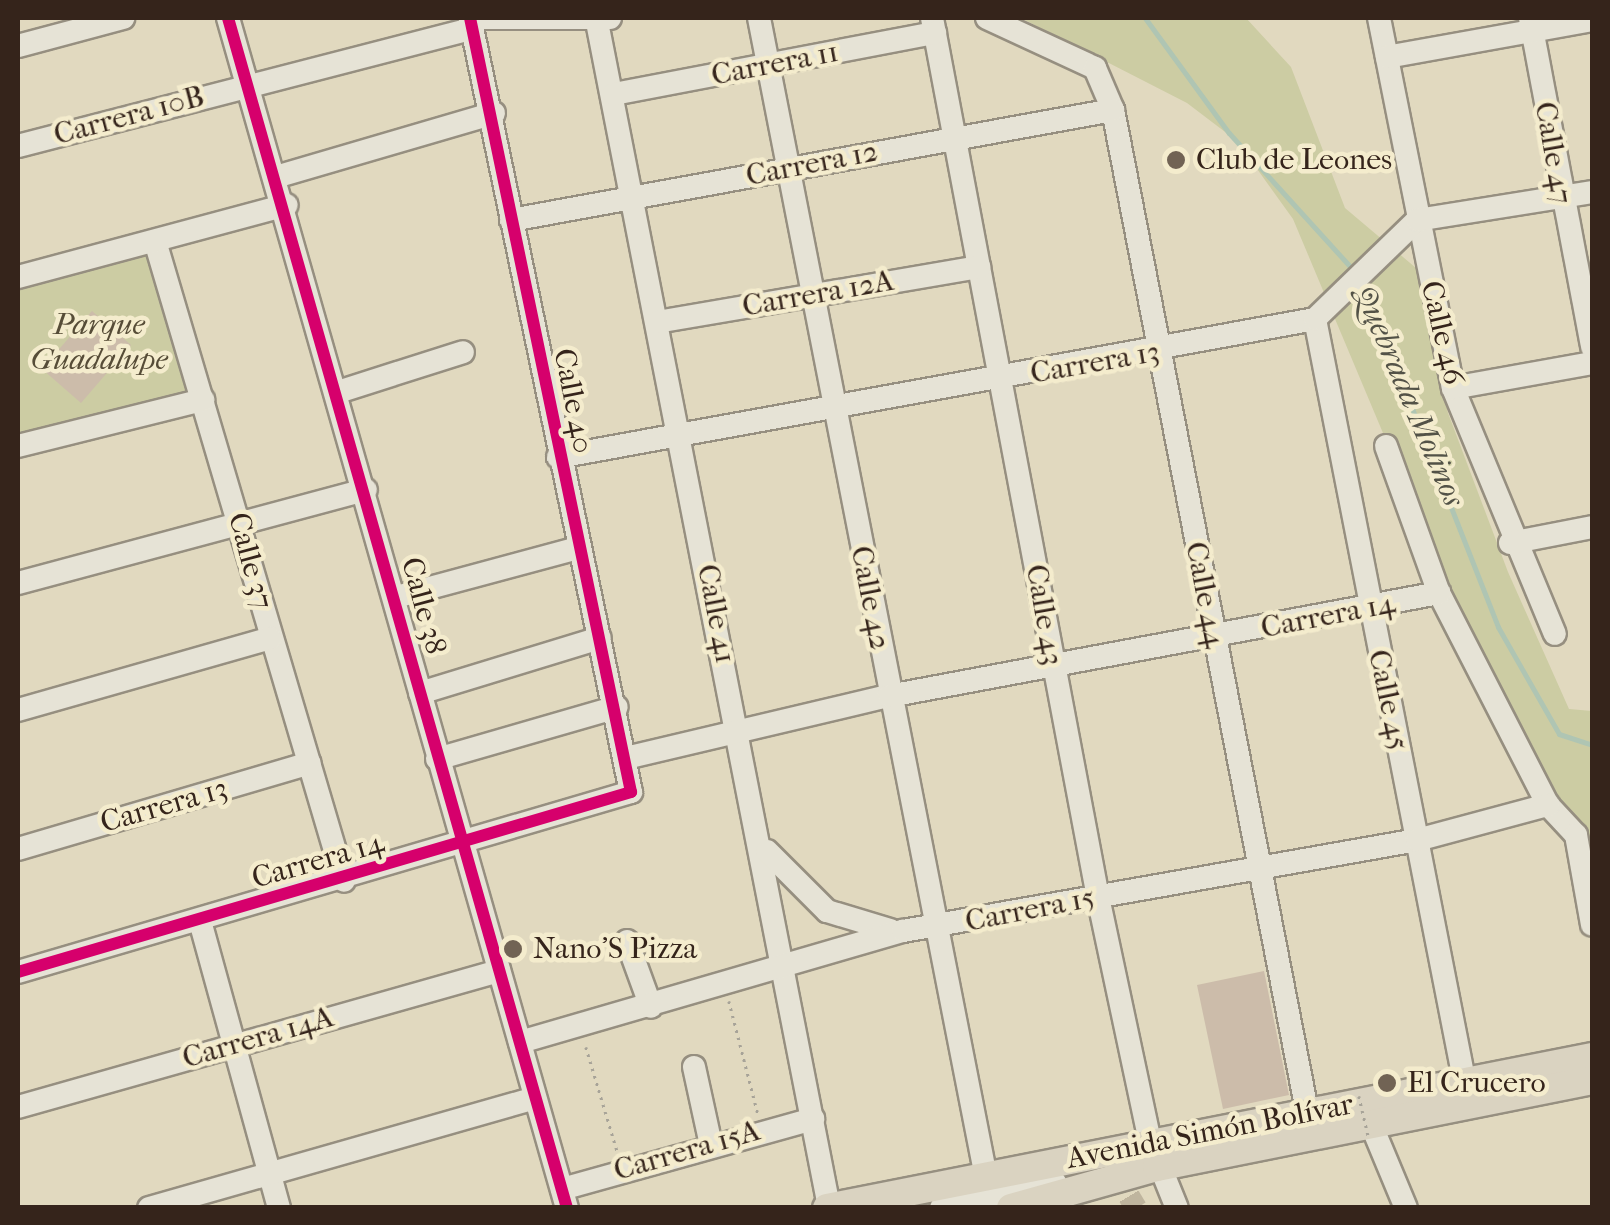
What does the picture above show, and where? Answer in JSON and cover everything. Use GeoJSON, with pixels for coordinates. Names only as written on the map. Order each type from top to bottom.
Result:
{"type":"FeatureCollection","features":[{"type":"Feature","properties":{"kind":"main road","name":"Avenida Simón Bolívar"},"geometry":{"type":"LineString","coordinates":[[1011,1208],[1153,1154],[1307,1111],[1592,1057]]}},
{"type":"Feature","properties":{"kind":"main road","name":"Avenida Simón Bolívar"},"geometry":{"type":"LineString","coordinates":[[828,1207],[986,1177],[1153,1154],[1370,1132],[1592,1080]]}},
{"type":"Feature","properties":{"kind":"street"},"geometry":{"type":"LineString","coordinates":[[18,46],[123,18]]}},
{"type":"Feature","properties":{"kind":"street","name":"Calle 38"},"geometry":{"type":"LineString","coordinates":[[228,18],[279,176],[396,597],[458,845],[500,971],[564,1198]]}},
{"type":"Feature","properties":{"kind":"street","name":"Calle 42"},"geometry":{"type":"LineString","coordinates":[[760,18],[889,696],[986,1177]]}},
{"type":"Feature","properties":{"kind":"street","name":"Calle 44"},"geometry":{"type":"LineString","coordinates":[[987,18],[1071,52],[1103,80],[1113,110],[1254,868],[1307,1111]]}},
{"type":"Feature","properties":{"kind":"street","name":"Calle 46"},"geometry":{"type":"LineString","coordinates":[[1379,18],[1453,388],[1510,543],[1555,634]]}},
{"type":"Feature","properties":{"kind":"street","name":"Carrera 10B"},"geometry":{"type":"LineString","coordinates":[[18,146],[471,21],[604,20]]}},
{"type":"Feature","properties":{"kind":"street","name":"Calle 41"},"geometry":{"type":"LineString","coordinates":[[604,20],[631,201],[681,432],[828,1207]]}},
{"type":"Feature","properties":{"kind":"street"},"geometry":{"type":"LineString","coordinates":[[1386,57],[1531,25],[1592,20]]}},
{"type":"Feature","properties":{"kind":"street","name":"Calle 40"},"geometry":{"type":"LineString","coordinates":[[471,21],[494,113],[577,548],[630,757],[631,792]]}},
{"type":"Feature","properties":{"kind":"street","name":"Calle 47"},"geometry":{"type":"LineString","coordinates":[[1531,25],[1560,200],[1592,347]]}},
{"type":"Feature","properties":{"kind":"street","name":"Carrera 11"},"geometry":{"type":"LineString","coordinates":[[614,94],[767,66],[933,26]]}},
{"type":"Feature","properties":{"kind":"street","name":"Calle 43"},"geometry":{"type":"LineString","coordinates":[[933,26],[1098,897],[1153,1154],[1177,1208]]}},
{"type":"Feature","properties":{"kind":"street","name":"Carrera 12"},"geometry":{"type":"LineString","coordinates":[[512,220],[631,201],[953,136],[1113,110]]}},
{"type":"Feature","properties":{"kind":"street"},"geometry":{"type":"LineString","coordinates":[[279,176],[494,113]]}},
{"type":"Feature","properties":{"kind":"street"},"geometry":{"type":"LineString","coordinates":[[1316,319],[1344,286],[1417,220],[1592,192]]}},
{"type":"Feature","properties":{"kind":"street"},"geometry":{"type":"LineString","coordinates":[[18,277],[286,205]]}},
{"type":"Feature","properties":{"kind":"street","name":"Calle 37"},"geometry":{"type":"LineString","coordinates":[[155,241],[344,882]]}},
{"type":"Feature","properties":{"kind":"street","name":"Carrera 12A"},"geometry":{"type":"LineString","coordinates":[[657,322],[978,267]]}},
{"type":"Feature","properties":{"kind":"street","name":"Carrera 13"},"geometry":{"type":"LineString","coordinates":[[558,458],[681,432],[1158,352],[1316,319]]}},
{"type":"Feature","properties":{"kind":"street","name":"Calle 45"},"geometry":{"type":"LineString","coordinates":[[1316,319],[1369,610],[1464,1079]]}},
{"type":"Feature","properties":{"kind":"street"},"geometry":{"type":"LineString","coordinates":[[338,392],[463,352]]}},
{"type":"Feature","properties":{"kind":"street"},"geometry":{"type":"LineString","coordinates":[[1453,388],[1592,363]]}},
{"type":"Feature","properties":{"kind":"street"},"geometry":{"type":"LineString","coordinates":[[18,446],[203,400]]}},
{"type":"Feature","properties":{"kind":"street"},"geometry":{"type":"LineString","coordinates":[[1386,446],[1439,593],[1548,805],[1576,835],[1592,925]]}},
{"type":"Feature","properties":{"kind":"street"},"geometry":{"type":"LineString","coordinates":[[18,583],[240,519],[366,490]]}},
{"type":"Feature","properties":{"kind":"street"},"geometry":{"type":"LineString","coordinates":[[1510,543],[1592,526]]}},
{"type":"Feature","properties":{"kind":"street"},"geometry":{"type":"LineString","coordinates":[[396,597],[577,548]]}},
{"type":"Feature","properties":{"kind":"street","name":"Carrera 14"},"geometry":{"type":"LineString","coordinates":[[630,757],[889,696],[1369,610],[1439,593]]}},
{"type":"Feature","properties":{"kind":"street"},"geometry":{"type":"LineString","coordinates":[[18,710],[270,638]]}},
{"type":"Feature","properties":{"kind":"street"},"geometry":{"type":"LineString","coordinates":[[420,693],[600,638]]}},
{"type":"Feature","properties":{"kind":"street"},"geometry":{"type":"LineString","coordinates":[[437,759],[617,707]]}},
{"type":"Feature","properties":{"kind":"street","name":"Carrera 13"},"geometry":{"type":"LineString","coordinates":[[18,848],[310,763]]}},
{"type":"Feature","properties":{"kind":"street","name":"Carrera 14"},"geometry":{"type":"LineString","coordinates":[[18,972],[344,882],[631,792]]}},
{"type":"Feature","properties":{"kind":"street","name":"Carrera 15"},"geometry":{"type":"LineString","coordinates":[[520,1042],[903,931],[1416,840],[1548,805]]}},
{"type":"Feature","properties":{"kind":"street"},"geometry":{"type":"LineString","coordinates":[[757,826],[771,863],[814,903],[859,924],[903,931]]}},
{"type":"Feature","properties":{"kind":"street"},"geometry":{"type":"LineString","coordinates":[[200,922],[228,1046],[272,1175],[279,1208]]}},
{"type":"Feature","properties":{"kind":"street"},"geometry":{"type":"LineString","coordinates":[[627,941],[650,1007]]}},
{"type":"Feature","properties":{"kind":"street","name":"Carrera 14A"},"geometry":{"type":"LineString","coordinates":[[18,1107],[500,971]]}},
{"type":"Feature","properties":{"kind":"street"},"geometry":{"type":"LineString","coordinates":[[1592,1042],[1592,1057]]}},
{"type":"Feature","properties":{"kind":"street"},"geometry":{"type":"LineString","coordinates":[[694,1067],[711,1145]]}},
{"type":"Feature","properties":{"kind":"street"},"geometry":{"type":"LineString","coordinates":[[149,1208],[535,1098]]}},
{"type":"Feature","properties":{"kind":"street","name":"Carrera 15A"},"geometry":{"type":"LineString","coordinates":[[564,1198],[623,1168],[763,1128],[813,1119]]}},
{"type":"Feature","properties":{"kind":"street"},"geometry":{"type":"LineString","coordinates":[[1370,1132],[1406,1208]]}},
{"type":"Feature","properties":{"kind":"street"},"geometry":{"type":"LineString","coordinates":[[1153,1154],[1160,1208]]}},
{"type":"Feature","properties":{"kind":"street"},"geometry":{"type":"LineString","coordinates":[[941,1207],[1054,1182]]}},
{"type":"Feature","properties":{"kind":"path"},"geometry":{"type":"LineString","coordinates":[[724,985],[763,1128]]}},
{"type":"Feature","properties":{"kind":"path"},"geometry":{"type":"LineString","coordinates":[[580,1026],[623,1168]]}},
{"type":"Feature","properties":{"kind":"path"},"geometry":{"type":"LineString","coordinates":[[1359,1096],[1370,1132]]}},
{"type":"Feature","properties":{"kind":"green space"},"geometry":{"type":"Polygon","coordinates":[[[1021,18],[1246,18],[1291,67],[1345,208],[1416,268],[1448,413],[1508,572],[1569,709],[1592,711],[1592,870],[1457,609],[1293,219],[1237,141],[1187,103],[1021,18]]]}},
{"type":"Feature","properties":{"kind":"green space","name":"Parque Guadalupe"},"geometry":{"type":"Polygon","coordinates":[[[155,241],[203,400],[18,446],[18,277],[155,241]]]}},
{"type":"Feature","properties":{"kind":"building"},"geometry":{"type":"Polygon","coordinates":[[[92,311],[131,345],[81,403],[42,369],[92,311]]]}},
{"type":"Feature","properties":{"kind":"building"},"geometry":{"type":"Polygon","coordinates":[[[1264,971],[1289,1095],[1223,1109],[1197,985],[1264,971]]]}},
{"type":"Feature","properties":{"kind":"waterway","name":"Quebrada Molinos"},"geometry":{"type":"LineString","coordinates":[[1145,18],[1229,133],[1354,271]]}},
{"type":"Feature","properties":{"kind":"waterway","name":"Quebrada Molinos"},"geometry":{"type":"LineString","coordinates":[[1363,284],[1498,627],[1559,734],[1592,745]]}},
{"type":"Feature","properties":{"kind":"tunnel"},"geometry":{"type":"LineString","coordinates":[[1112,1168],[1136,1208]]}},
{"type":"Feature","properties":{"kind":"cycle path"},"geometry":{"type":"LineString","coordinates":[[228,18],[567,1208]]}},
{"type":"Feature","properties":{"kind":"cycle path"},"geometry":{"type":"LineString","coordinates":[[18,972],[631,792],[470,18]]}},
{"type":"Feature","properties":{"kind":"place","name":"Club de Leones"},"geometry":{"type":"Point","coordinates":[1176,160]}},
{"type":"Feature","properties":{"kind":"place","name":"Nano'S Pizza"},"geometry":{"type":"Point","coordinates":[513,949]}},
{"type":"Feature","properties":{"kind":"place","name":"El Crucero"},"geometry":{"type":"Point","coordinates":[1387,1083]}}]}
